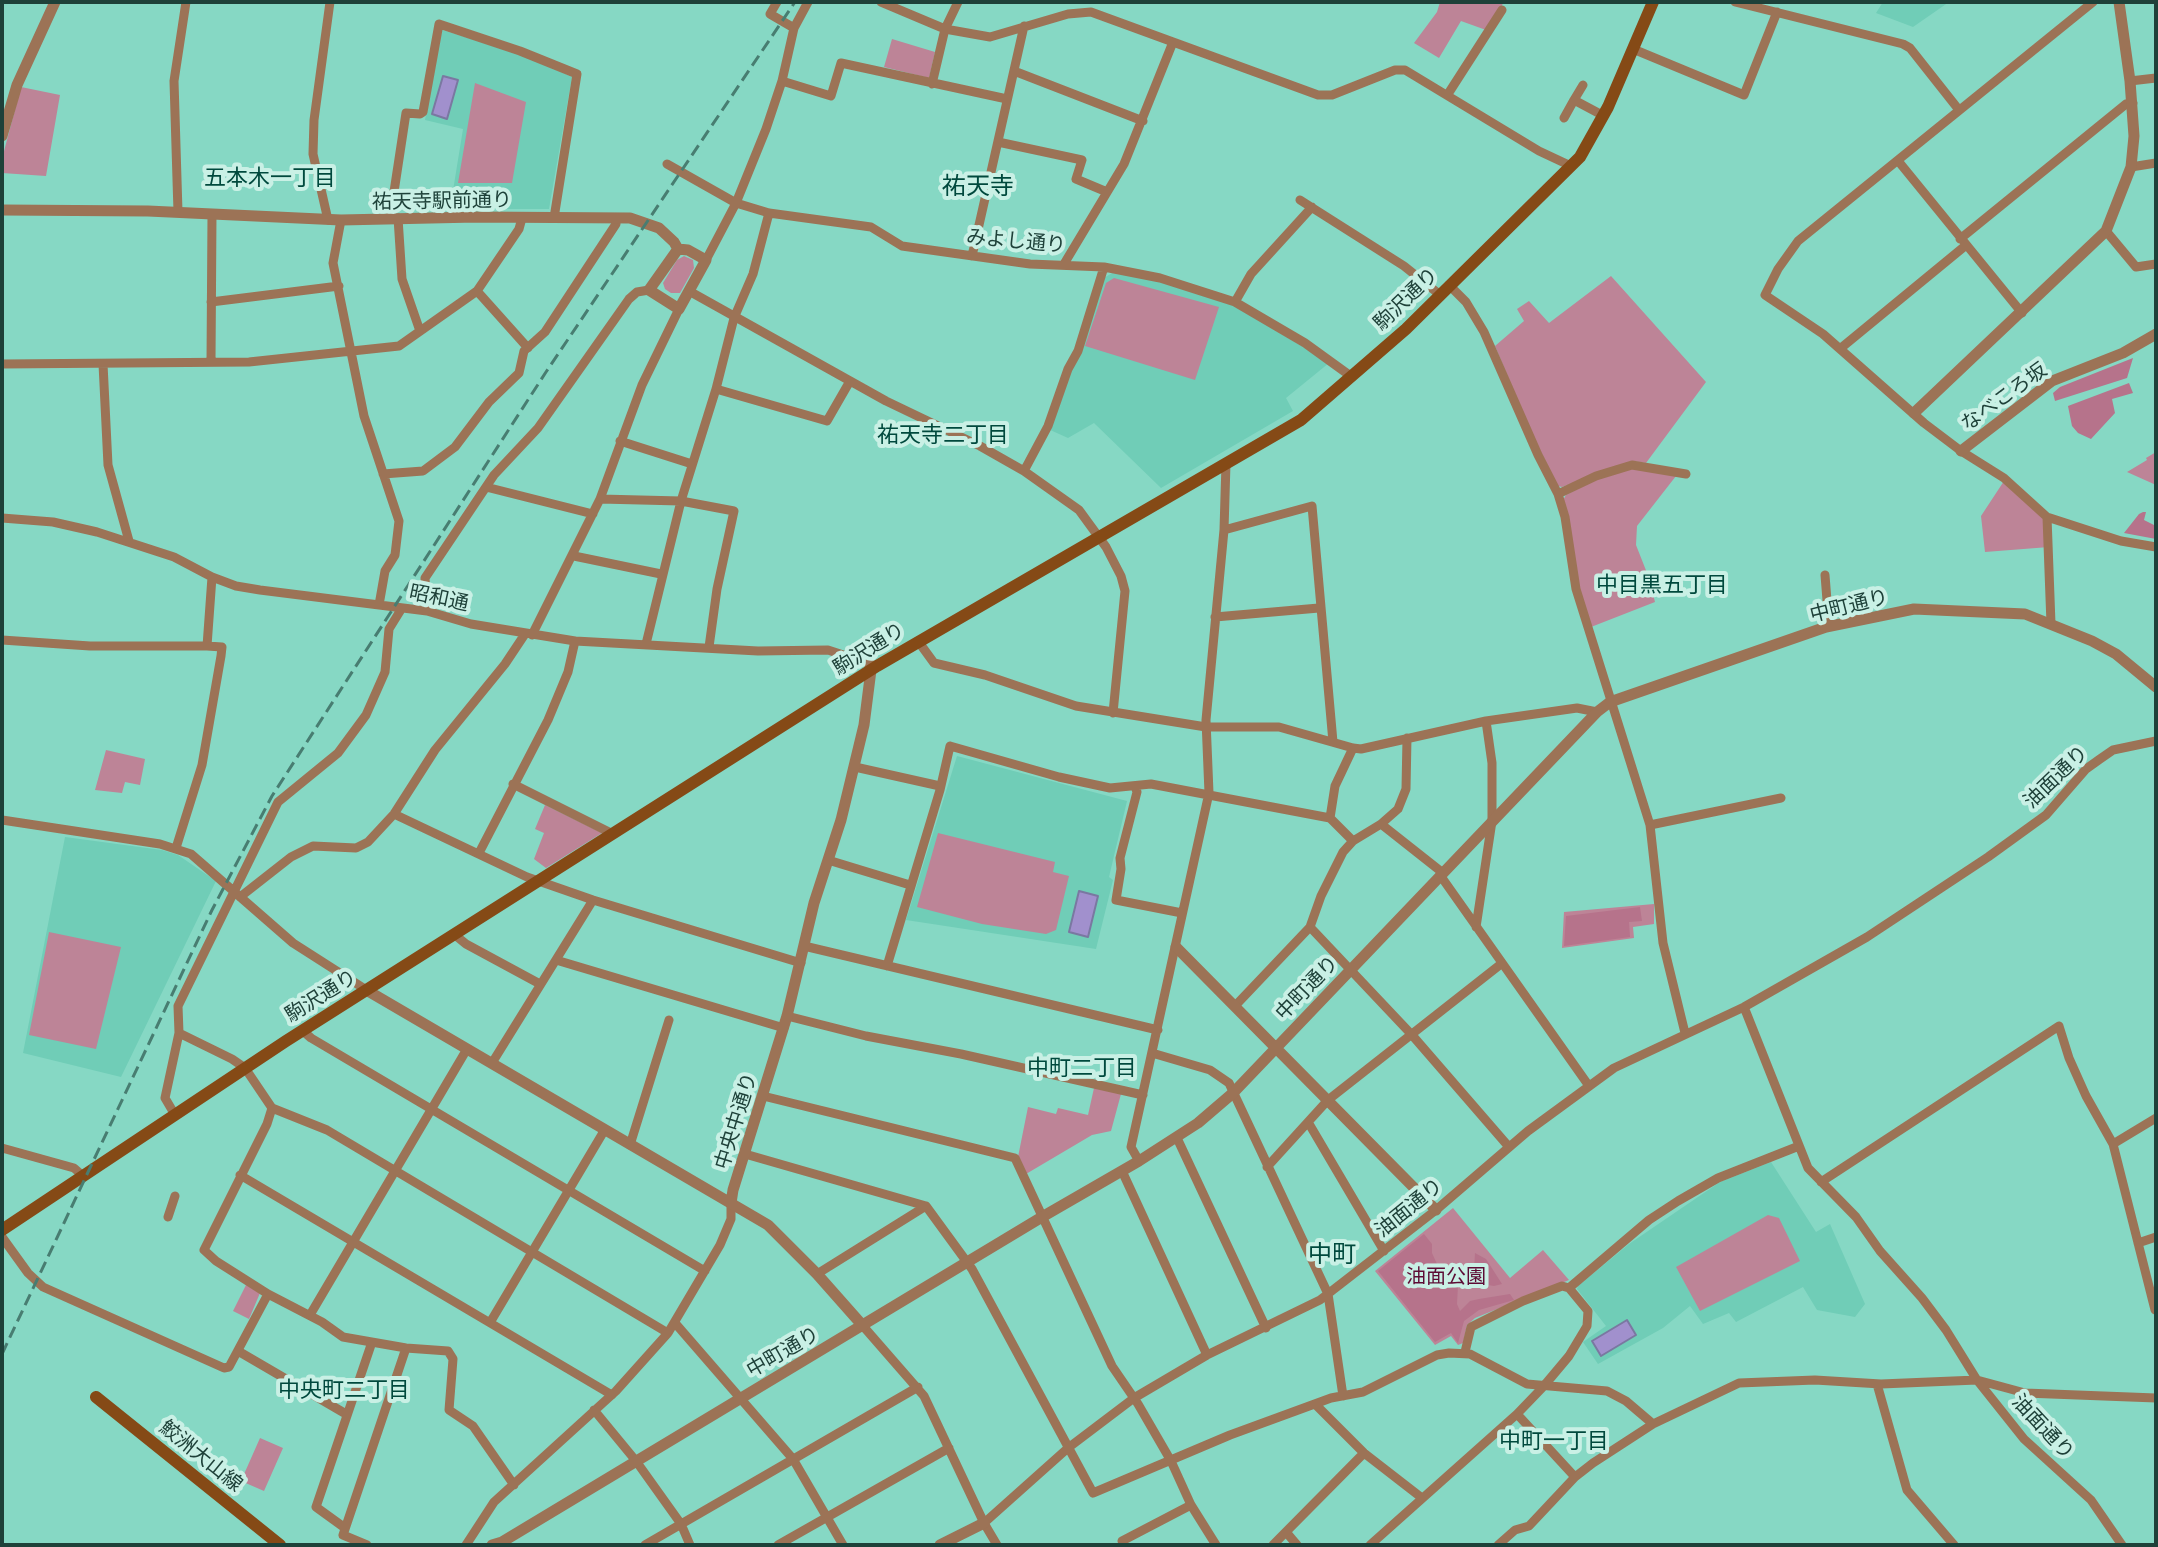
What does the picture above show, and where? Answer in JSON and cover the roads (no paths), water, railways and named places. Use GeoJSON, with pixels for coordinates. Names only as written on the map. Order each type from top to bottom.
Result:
{"type":"FeatureCollection","features":[{"type":"Feature","properties":{"kind":"main road","name":"駒沢通り"},"geometry":{"type":"LineString","coordinates":[[2,1230],[245,1068],[874,668],[1301,420],[1406,329],[1571,166],[1604,116],[1653,2]]}},
{"type":"Feature","properties":{"kind":"main road","name":"鮫洲大山線"},"geometry":{"type":"LineString","coordinates":[[96,1397],[280,1545]]}},
{"type":"Feature","properties":{"kind":"street"},"geometry":{"type":"LineString","coordinates":[[2,136],[12,96],[55,2]]}},
{"type":"Feature","properties":{"kind":"street"},"geometry":{"type":"LineString","coordinates":[[178,212],[174,81],[186,2]]}},
{"type":"Feature","properties":{"kind":"street"},"geometry":{"type":"LineString","coordinates":[[777,2],[770,14],[794,28]]}},
{"type":"Feature","properties":{"kind":"street"},"geometry":{"type":"LineString","coordinates":[[236,894],[313,846],[356,848],[368,842],[394,814],[436,749],[529,635],[574,556],[600,499],[642,385],[736,203],[782,81],[794,28],[808,2]]}},
{"type":"Feature","properties":{"kind":"street"},"geometry":{"type":"LineString","coordinates":[[881,2],[945,29],[990,37],[1079,12],[1091,12],[1318,95],[1332,95],[1395,70],[1405,70],[1512,135],[1571,166]]}},
{"type":"Feature","properties":{"kind":"street"},"geometry":{"type":"LineString","coordinates":[[932,84],[945,29],[958,2]]}},
{"type":"Feature","properties":{"kind":"street"},"geometry":{"type":"LineString","coordinates":[[1735,2],[1903,44],[1910,48],[1959,110]]}},
{"type":"Feature","properties":{"kind":"street"},"geometry":{"type":"LineString","coordinates":[[2093,2],[1798,241],[1778,269],[1765,295],[1841,348],[1914,413],[1961,451],[2004,478],[2047,517],[2121,541],[2156,547]]}},
{"type":"Feature","properties":{"kind":"street"},"geometry":{"type":"LineString","coordinates":[[1914,413],[2106,231],[2131,167],[2134,136],[2133,103],[2119,2]]}},
{"type":"Feature","properties":{"kind":"street"},"geometry":{"type":"LineString","coordinates":[[328,220],[313,154],[314,120],[333,3]]}},
{"type":"Feature","properties":{"kind":"street"},"geometry":{"type":"LineString","coordinates":[[1448,94],[1502,10]]}},
{"type":"Feature","properties":{"kind":"street"},"geometry":{"type":"LineString","coordinates":[[1633,49],[1744,95],[1777,12]]}},
{"type":"Feature","properties":{"kind":"street"},"geometry":{"type":"LineString","coordinates":[[420,331],[402,279],[394,218],[406,113],[423,112],[439,24],[577,74],[554,218]]}},
{"type":"Feature","properties":{"kind":"street"},"geometry":{"type":"LineString","coordinates":[[972,256],[1024,26]]}},
{"type":"Feature","properties":{"kind":"street"},"geometry":{"type":"LineString","coordinates":[[1064,264],[1124,164],[1173,42]]}},
{"type":"Feature","properties":{"kind":"street"},"geometry":{"type":"LineString","coordinates":[[782,81],[831,96],[841,63],[1007,99]]}},
{"type":"Feature","properties":{"kind":"street"},"geometry":{"type":"LineString","coordinates":[[1014,71],[1143,121]]}},
{"type":"Feature","properties":{"kind":"street"},"geometry":{"type":"LineString","coordinates":[[2130,81],[2156,78]]}},
{"type":"Feature","properties":{"kind":"street"},"geometry":{"type":"LineString","coordinates":[[1564,118],[1583,85]]}},
{"type":"Feature","properties":{"kind":"street"},"geometry":{"type":"LineString","coordinates":[[1574,100],[1604,116]]}},
{"type":"Feature","properties":{"kind":"street"},"geometry":{"type":"LineString","coordinates":[[1841,348],[2126,104],[2133,103]]}},
{"type":"Feature","properties":{"kind":"street"},"geometry":{"type":"LineString","coordinates":[[998,142],[1082,160],[1076,179],[1107,192]]}},
{"type":"Feature","properties":{"kind":"street"},"geometry":{"type":"LineString","coordinates":[[1899,162],[2022,313]]}},
{"type":"Feature","properties":{"kind":"street"},"geometry":{"type":"LineString","coordinates":[[2131,167],[2156,163]]}},
{"type":"Feature","properties":{"kind":"street","name":"みよし通り"},"geometry":{"type":"LineString","coordinates":[[667,164],[736,203],[769,213],[871,227],[902,246],[1030,264],[1104,267],[1160,278],[1235,302],[1305,343],[1352,377]]}},
{"type":"Feature","properties":{"kind":"street"},"geometry":{"type":"LineString","coordinates":[[1300,200],[1404,266],[1439,294]]}},
{"type":"Feature","properties":{"kind":"street"},"geometry":{"type":"LineString","coordinates":[[1235,302],[1251,274],[1312,207]]}},
{"type":"Feature","properties":{"kind":"street","name":"祐天寺駅前通り"},"geometry":{"type":"LineString","coordinates":[[2,210],[178,212],[328,220],[634,219],[659,228],[678,249],[688,250],[706,260]]}},
{"type":"Feature","properties":{"kind":"street"},"geometry":{"type":"LineString","coordinates":[[646,644],[681,501],[716,389],[734,318],[753,274],[769,213]]}},
{"type":"Feature","properties":{"kind":"street"},"geometry":{"type":"LineString","coordinates":[[211,362],[212,214]]}},
{"type":"Feature","properties":{"kind":"street"},"geometry":{"type":"LineString","coordinates":[[2,364],[249,362],[399,346],[477,291],[519,229],[522,218]]}},
{"type":"Feature","properties":{"kind":"street"},"geometry":{"type":"LineString","coordinates":[[383,474],[423,471],[455,447],[489,402],[519,373],[524,351],[545,332],[616,224],[616,218]]}},
{"type":"Feature","properties":{"kind":"street"},"geometry":{"type":"LineString","coordinates":[[341,220],[333,263],[364,416],[396,510],[398,532],[395,555],[385,571],[379,605]]}},
{"type":"Feature","properties":{"kind":"street"},"geometry":{"type":"LineString","coordinates":[[2106,231],[2136,267],[2156,264]]}},
{"type":"Feature","properties":{"kind":"street"},"geometry":{"type":"LineString","coordinates":[[649,290],[678,249]]}},
{"type":"Feature","properties":{"kind":"street"},"geometry":{"type":"LineString","coordinates":[[1024,471],[1048,426],[1068,369],[1078,351],[1104,267]]}},
{"type":"Feature","properties":{"kind":"street"},"geometry":{"type":"LineString","coordinates":[[1449,285],[1466,302],[1484,332],[1558,494],[1565,517],[1576,589],[1650,825],[1663,943],[1685,1033]]}},
{"type":"Feature","properties":{"kind":"street"},"geometry":{"type":"LineString","coordinates":[[211,302],[339,286]]}},
{"type":"Feature","properties":{"kind":"street"},"geometry":{"type":"LineString","coordinates":[[427,611],[425,578],[486,487],[538,428],[629,299],[637,292],[649,290],[679,309]]}},
{"type":"Feature","properties":{"kind":"street"},"geometry":{"type":"LineString","coordinates":[[477,291],[528,348]]}},
{"type":"Feature","properties":{"kind":"street"},"geometry":{"type":"LineString","coordinates":[[689,291],[907,412],[980,446],[1024,471],[1079,510],[1114,560],[1125,591],[1113,713]]}},
{"type":"Feature","properties":{"kind":"street","name":"なべころ坂"},"geometry":{"type":"LineString","coordinates":[[1961,451],[2052,381],[2123,353],[2156,334]]}},
{"type":"Feature","properties":{"kind":"street"},"geometry":{"type":"LineString","coordinates":[[103,364],[108,465],[129,541]]}},
{"type":"Feature","properties":{"kind":"street"},"geometry":{"type":"LineString","coordinates":[[716,389],[827,421],[850,381]]}},
{"type":"Feature","properties":{"kind":"street"},"geometry":{"type":"LineString","coordinates":[[620,441],[692,464]]}},
{"type":"Feature","properties":{"kind":"street"},"geometry":{"type":"LineString","coordinates":[[1139,1161],[1131,1147],[1208,796],[1206,727],[1224,530],[1226,463]]}},
{"type":"Feature","properties":{"kind":"street"},"geometry":{"type":"LineString","coordinates":[[1558,494],[1596,476],[1632,465],[1686,474]]}},
{"type":"Feature","properties":{"kind":"street"},"geometry":{"type":"LineString","coordinates":[[486,487],[593,514]]}},
{"type":"Feature","properties":{"kind":"street"},"geometry":{"type":"LineString","coordinates":[[600,499],[681,501],[734,511],[717,589],[709,647]]}},
{"type":"Feature","properties":{"kind":"street"},"geometry":{"type":"LineString","coordinates":[[1224,530],[1312,506],[1333,742]]}},
{"type":"Feature","properties":{"kind":"street"},"geometry":{"type":"LineString","coordinates":[[2047,517],[2051,624]]}},
{"type":"Feature","properties":{"kind":"street","name":"昭和通"},"geometry":{"type":"LineString","coordinates":[[2,518],[71,525],[129,541],[174,557],[236,586],[427,611],[471,624],[575,641],[758,651],[828,650],[874,668]]}},
{"type":"Feature","properties":{"kind":"street"},"geometry":{"type":"LineString","coordinates":[[574,556],[661,574]]}},
{"type":"Feature","properties":{"kind":"street"},"geometry":{"type":"LineString","coordinates":[[1825,575],[1829,626]]}},
{"type":"Feature","properties":{"kind":"street"},"geometry":{"type":"LineString","coordinates":[[207,646],[212,577]]}},
{"type":"Feature","properties":{"kind":"street"},"geometry":{"type":"LineString","coordinates":[[175,1115],[165,1098],[179,1033],[178,1006],[236,894],[278,802],[338,753],[366,715],[385,672],[389,629],[402,608]]}},
{"type":"Feature","properties":{"kind":"street"},"geometry":{"type":"LineString","coordinates":[[1215,617],[1319,608]]}},
{"type":"Feature","properties":{"kind":"street","name":"中町通り"},"geometry":{"type":"LineString","coordinates":[[492,1545],[502,1542],[1177,1138],[1233,1093],[1597,712],[1610,702],[1829,626],[1914,609],[2025,614],[2116,654],[2156,687]]}},
{"type":"Feature","properties":{"kind":"street"},"geometry":{"type":"LineString","coordinates":[[2,640],[90,646],[222,647],[202,765],[176,848]]}},
{"type":"Feature","properties":{"kind":"street"},"geometry":{"type":"LineString","coordinates":[[479,853],[548,720],[568,672],[575,641]]}},
{"type":"Feature","properties":{"kind":"street"},"geometry":{"type":"LineString","coordinates":[[918,641],[934,663],[985,675],[1053,700],[1206,727],[1279,727],[1353,748],[1486,721],[1577,708],[1597,712]]}},
{"type":"Feature","properties":{"kind":"street","name":"中央中通り"},"geometry":{"type":"LineString","coordinates":[[731,1203],[785,1022],[814,903],[855,767],[874,668]]}},
{"type":"Feature","properties":{"kind":"street"},"geometry":{"type":"LineString","coordinates":[[1476,927],[1492,821],[1492,763],[1486,721]]}},
{"type":"Feature","properties":{"kind":"street"},"geometry":{"type":"LineString","coordinates":[[1235,1006],[1310,927],[1334,866],[1353,841],[1398,809],[1404,798],[1407,738]]}},
{"type":"Feature","properties":{"kind":"street","name":"油面通り"},"geometry":{"type":"LineString","coordinates":[[940,1545],[984,1523],[1068,1448],[1134,1398],[1207,1355],[1266,1328],[1328,1294],[1436,1210],[1509,1147],[1614,1068],[1744,1007],[1867,937],[2046,815],[2086,769],[2113,750],[2156,741]]}},
{"type":"Feature","properties":{"kind":"street"},"geometry":{"type":"LineString","coordinates":[[887,966],[950,746],[1110,788],[1151,784],[1330,818],[1353,841]]}},
{"type":"Feature","properties":{"kind":"street"},"geometry":{"type":"LineString","coordinates":[[1330,818],[1335,786],[1353,748]]}},
{"type":"Feature","properties":{"kind":"street"},"geometry":{"type":"LineString","coordinates":[[855,767],[940,786]]}},
{"type":"Feature","properties":{"kind":"street"},"geometry":{"type":"LineString","coordinates":[[513,784],[613,834]]}},
{"type":"Feature","properties":{"kind":"street"},"geometry":{"type":"LineString","coordinates":[[1135,786],[1137,792],[1120,858],[1116,900],[1182,913]]}},
{"type":"Feature","properties":{"kind":"street"},"geometry":{"type":"LineString","coordinates":[[1650,825],[1781,798]]}},
{"type":"Feature","properties":{"kind":"street"},"geometry":{"type":"LineString","coordinates":[[394,814],[539,881],[801,963]]}},
{"type":"Feature","properties":{"kind":"street"},"geometry":{"type":"LineString","coordinates":[[2,820],[176,848],[191,854],[293,943],[368,991],[768,1225],[817,1274],[918,1387],[997,1545]]}},
{"type":"Feature","properties":{"kind":"street"},"geometry":{"type":"LineString","coordinates":[[1381,824],[1441,874],[1589,1086]]}},
{"type":"Feature","properties":{"kind":"street"},"geometry":{"type":"LineString","coordinates":[[828,860],[910,885]]}},
{"type":"Feature","properties":{"kind":"street"},"geometry":{"type":"LineString","coordinates":[[492,1063],[593,900]]}},
{"type":"Feature","properties":{"kind":"street"},"geometry":{"type":"LineString","coordinates":[[1310,927],[1412,1035],[1509,1147]]}},
{"type":"Feature","properties":{"kind":"street"},"geometry":{"type":"LineString","coordinates":[[455,935],[540,984]]}},
{"type":"Feature","properties":{"kind":"street"},"geometry":{"type":"LineString","coordinates":[[804,946],[1158,1030]]}},
{"type":"Feature","properties":{"kind":"street"},"geometry":{"type":"LineString","coordinates":[[1176,947],[1436,1210]]}},
{"type":"Feature","properties":{"kind":"street"},"geometry":{"type":"LineString","coordinates":[[556,960],[785,1022],[961,1054],[1143,1095]]}},
{"type":"Feature","properties":{"kind":"street"},"geometry":{"type":"LineString","coordinates":[[1267,1167],[1328,1100],[1501,964]]}},
{"type":"Feature","properties":{"kind":"street","name":"油面通り"},"geometry":{"type":"LineString","coordinates":[[1744,1007],[1808,1168],[1856,1217],[1880,1251],[1922,1298],[1977,1380],[2024,1439],[2091,1500],[2122,1545]]}},
{"type":"Feature","properties":{"kind":"street"},"geometry":{"type":"LineString","coordinates":[[630,1145],[669,1020]]}},
{"type":"Feature","properties":{"kind":"street"},"geometry":{"type":"LineString","coordinates":[[1821,1182],[2059,1026],[2086,1096],[2113,1144],[2155,1310]]}},
{"type":"Feature","properties":{"kind":"street"},"geometry":{"type":"LineString","coordinates":[[303,1031],[705,1271]]}},
{"type":"Feature","properties":{"kind":"street"},"geometry":{"type":"LineString","coordinates":[[179,1033],[245,1068],[272,1108],[327,1130],[668,1333]]}},
{"type":"Feature","properties":{"kind":"street"},"geometry":{"type":"LineString","coordinates":[[310,1315],[467,1049]]}},
{"type":"Feature","properties":{"kind":"street"},"geometry":{"type":"LineString","coordinates":[[1152,1053],[1210,1070],[1229,1083],[1328,1294],[1343,1396]]}},
{"type":"Feature","properties":{"kind":"street"},"geometry":{"type":"LineString","coordinates":[[763,1096],[1015,1158],[1112,1366],[1171,1461],[1191,1505],[1216,1545]]}},
{"type":"Feature","properties":{"kind":"street"},"geometry":{"type":"LineString","coordinates":[[272,1108],[267,1124],[204,1250],[268,1294],[310,1315],[343,1337],[406,1348],[432,1349],[452,1355],[449,1410],[473,1426],[514,1485]]}},
{"type":"Feature","properties":{"kind":"street"},"geometry":{"type":"LineString","coordinates":[[2113,1144],[2156,1118]]}},
{"type":"Feature","properties":{"kind":"street"},"geometry":{"type":"LineString","coordinates":[[1308,1122],[1384,1251]]}},
{"type":"Feature","properties":{"kind":"street"},"geometry":{"type":"LineString","coordinates":[[491,1321],[604,1131]]}},
{"type":"Feature","properties":{"kind":"street"},"geometry":{"type":"LineString","coordinates":[[1177,1138],[1266,1328]]}},
{"type":"Feature","properties":{"kind":"street"},"geometry":{"type":"LineString","coordinates":[[1569,1288],[1649,1220],[1678,1201],[1718,1178],[1799,1146]]}},
{"type":"Feature","properties":{"kind":"street"},"geometry":{"type":"LineString","coordinates":[[2,1148],[74,1168],[83,1176]]}},
{"type":"Feature","properties":{"kind":"street"},"geometry":{"type":"LineString","coordinates":[[745,1154],[926,1206],[968,1263],[1093,1493],[1230,1435],[1315,1404],[1363,1392],[1437,1355],[1465,1352],[1527,1384],[1607,1391],[1626,1401],[1653,1424]]}},
{"type":"Feature","properties":{"kind":"street"},"geometry":{"type":"LineString","coordinates":[[1122,1171],[1207,1355]]}},
{"type":"Feature","properties":{"kind":"street"},"geometry":{"type":"LineString","coordinates":[[240,1175],[612,1395]]}},
{"type":"Feature","properties":{"kind":"street"},"geometry":{"type":"LineString","coordinates":[[168,1217],[175,1196]]}},
{"type":"Feature","properties":{"kind":"street"},"geometry":{"type":"LineString","coordinates":[[466,1545],[494,1502],[612,1395],[668,1333],[720,1245],[731,1219],[731,1203]]}},
{"type":"Feature","properties":{"kind":"street"},"geometry":{"type":"LineString","coordinates":[[817,1274],[926,1206]]}},
{"type":"Feature","properties":{"kind":"street"},"geometry":{"type":"LineString","coordinates":[[2,1237],[28,1273],[43,1287],[224,1368],[229,1367],[268,1294]]}},
{"type":"Feature","properties":{"kind":"street"},"geometry":{"type":"LineString","coordinates":[[2138,1243],[2156,1237]]}},
{"type":"Feature","properties":{"kind":"street"},"geometry":{"type":"LineString","coordinates":[[1370,1545],[1517,1414],[1543,1387],[1569,1356],[1587,1326],[1588,1311],[1569,1288],[1562,1286],[1471,1327],[1465,1352]]}},
{"type":"Feature","properties":{"kind":"street"},"geometry":{"type":"LineString","coordinates":[[675,1323],[793,1459],[843,1545]]}},
{"type":"Feature","properties":{"kind":"street"},"geometry":{"type":"LineString","coordinates":[[345,1528],[316,1507],[372,1342]]}},
{"type":"Feature","properties":{"kind":"street"},"geometry":{"type":"LineString","coordinates":[[367,1545],[343,1535],[406,1348]]}},
{"type":"Feature","properties":{"kind":"street"},"geometry":{"type":"LineString","coordinates":[[238,1351],[346,1414]]}},
{"type":"Feature","properties":{"kind":"street"},"geometry":{"type":"LineString","coordinates":[[1498,1545],[1515,1530],[1529,1526],[1575,1477],[1653,1424],[1739,1383],[1815,1380],[1877,1384],[1977,1380],[2025,1393],[2156,1398]]}},
{"type":"Feature","properties":{"kind":"street"},"geometry":{"type":"LineString","coordinates":[[1877,1384],[1907,1490],[1954,1545]]}},
{"type":"Feature","properties":{"kind":"street"},"geometry":{"type":"LineString","coordinates":[[645,1545],[918,1387]]}},
{"type":"Feature","properties":{"kind":"street"},"geometry":{"type":"LineString","coordinates":[[1315,1404],[1364,1453],[1422,1498]]}},
{"type":"Feature","properties":{"kind":"street"},"geometry":{"type":"LineString","coordinates":[[594,1410],[636,1461],[681,1524],[690,1545]]}},
{"type":"Feature","properties":{"kind":"street"},"geometry":{"type":"LineString","coordinates":[[1517,1414],[1575,1477]]}},
{"type":"Feature","properties":{"kind":"street"},"geometry":{"type":"LineString","coordinates":[[778,1545],[949,1448]]}},
{"type":"Feature","properties":{"kind":"street"},"geometry":{"type":"LineString","coordinates":[[1273,1545],[1364,1453]]}},
{"type":"Feature","properties":{"kind":"street"},"geometry":{"type":"LineString","coordinates":[[1122,1541],[1191,1505]]}},
{"type":"Feature","properties":{"kind":"street"},"geometry":{"type":"LineString","coordinates":[[1286,1532],[1297,1545]]}},
{"type":"Feature","properties":{"kind":"railway"},"geometry":{"type":"LineString","coordinates":[[2,1354],[212,910],[272,796],[546,372],[795,2]]}},
{"type":"Feature","properties":{"kind":"district","name":"五本木一丁目"},"geometry":{"type":"Point","coordinates":[270,178]}},
{"type":"Feature","properties":{"kind":"district","name":"祐天寺"},"geometry":{"type":"Point","coordinates":[978,186]}},
{"type":"Feature","properties":{"kind":"district","name":"祐天寺二丁目"},"geometry":{"type":"Point","coordinates":[943,435]}},
{"type":"Feature","properties":{"kind":"district","name":"中目黒五丁目"},"geometry":{"type":"Point","coordinates":[1662,585]}},
{"type":"Feature","properties":{"kind":"district","name":"中町二丁目"},"geometry":{"type":"Point","coordinates":[1082,1068]}},
{"type":"Feature","properties":{"kind":"district","name":"中町"},"geometry":{"type":"Point","coordinates":[1332,1254]}},
{"type":"Feature","properties":{"kind":"district","name":"中央町二丁目"},"geometry":{"type":"Point","coordinates":[344,1390]}},
{"type":"Feature","properties":{"kind":"district","name":"中町一丁目"},"geometry":{"type":"Point","coordinates":[1554,1441]}},
{"type":"Feature","properties":{"kind":"park label","name":"油面公園"},"geometry":{"type":"Point","coordinates":[1446,1277]}}]}
